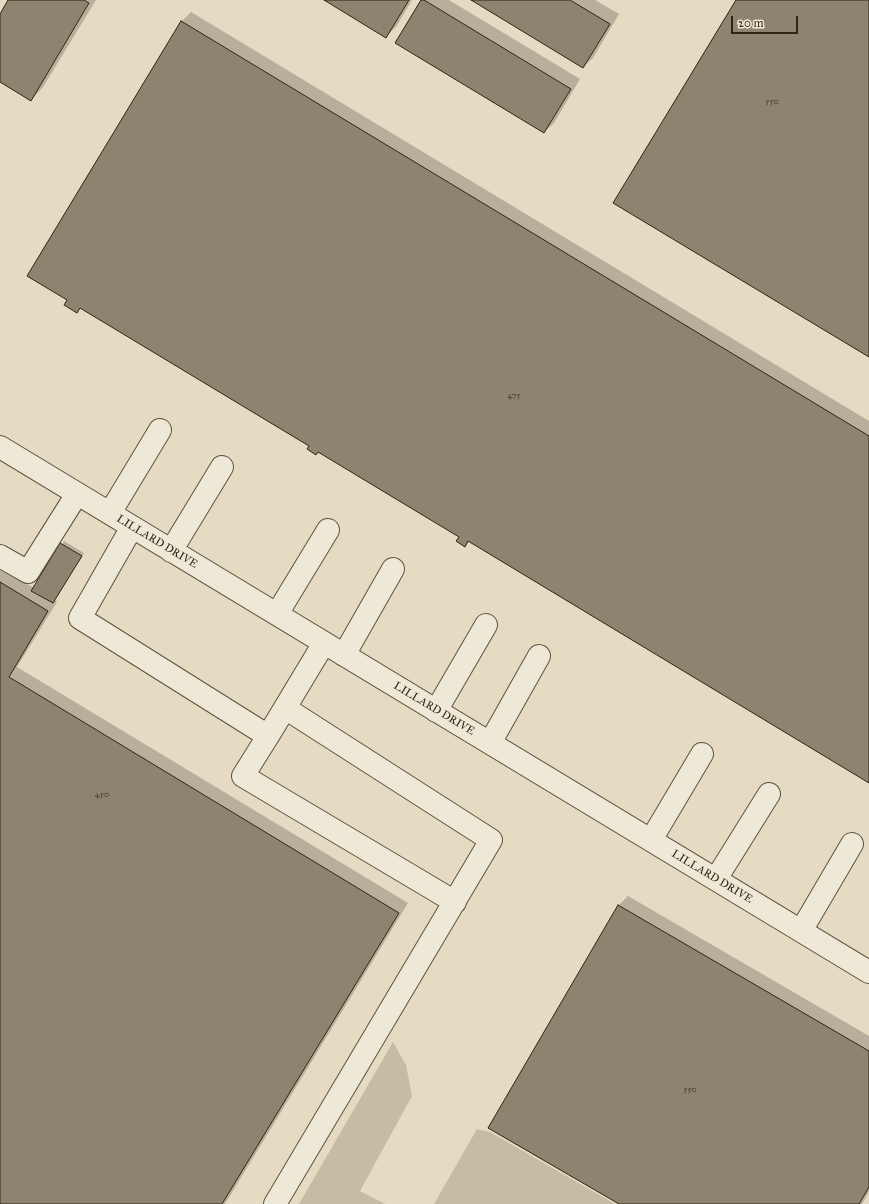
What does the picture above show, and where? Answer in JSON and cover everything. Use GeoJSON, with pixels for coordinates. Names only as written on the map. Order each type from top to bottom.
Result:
{"type":"FeatureCollection","features":[{"type":"Feature","properties":{"kind":"street"},"geometry":{"type":"LineString","coordinates":[[110,513],[160,430]]}},
{"type":"Feature","properties":{"kind":"street","name":"LILLARD DRIVE"},"geometry":{"type":"LineString","coordinates":[[0,447],[869,972]]}},
{"type":"Feature","properties":{"kind":"street"},"geometry":{"type":"LineString","coordinates":[[171,551],[222,467]]}},
{"type":"Feature","properties":{"kind":"street"},"geometry":{"type":"LineString","coordinates":[[0,556],[28,572],[77,494]]}},
{"type":"Feature","properties":{"kind":"street"},"geometry":{"type":"LineString","coordinates":[[132,527],[80,618],[268,736]]}},
{"type":"Feature","properties":{"kind":"street"},"geometry":{"type":"LineString","coordinates":[[277,614],[328,530]]}},
{"type":"Feature","properties":{"kind":"street"},"geometry":{"type":"LineString","coordinates":[[344,655],[393,569]]}},
{"type":"Feature","properties":{"kind":"street"},"geometry":{"type":"LineString","coordinates":[[436,711],[486,625]]}},
{"type":"Feature","properties":{"kind":"street"},"geometry":{"type":"LineString","coordinates":[[324,643],[243,776],[455,902]]}},
{"type":"Feature","properties":{"kind":"street"},"geometry":{"type":"LineString","coordinates":[[490,743],[539,656]]}},
{"type":"Feature","properties":{"kind":"street"},"geometry":{"type":"LineString","coordinates":[[275,1204],[491,840],[285,708]]}},
{"type":"Feature","properties":{"kind":"street"},"geometry":{"type":"LineString","coordinates":[[651,840],[702,754]]}},
{"type":"Feature","properties":{"kind":"street"},"geometry":{"type":"LineString","coordinates":[[716,879],[769,794]]}},
{"type":"Feature","properties":{"kind":"street"},"geometry":{"type":"LineString","coordinates":[[801,931],[852,844]]}},
{"type":"Feature","properties":{"kind":"shaded area"},"geometry":{"type":"Polygon","coordinates":[[[393,1042],[406,1065],[412,1096],[360,1191],[385,1204],[299,1204],[393,1042]]]}},
{"type":"Feature","properties":{"kind":"shaded area"},"geometry":{"type":"Polygon","coordinates":[[[477,1129],[490,1132],[615,1204],[434,1204],[477,1129]]]}},
{"type":"Feature","properties":{"kind":"building"},"geometry":{"type":"Polygon","coordinates":[[[8,0],[84,0],[89,3],[31,101],[0,82],[0,14],[8,0]]]}},
{"type":"Feature","properties":{"kind":"building"},"geometry":{"type":"Polygon","coordinates":[[[324,0],[409,0],[386,38],[324,0]]]}},
{"type":"Feature","properties":{"kind":"building"},"geometry":{"type":"Polygon","coordinates":[[[421,0],[424,0],[571,89],[544,133],[395,43],[421,0]]]}},
{"type":"Feature","properties":{"kind":"building"},"geometry":{"type":"Polygon","coordinates":[[[471,0],[570,0],[610,24],[583,68],[471,0]]]}},
{"type":"Feature","properties":{"kind":"building"},"geometry":{"type":"Polygon","coordinates":[[[736,0],[869,0],[869,357],[613,203],[736,0]]]}},
{"type":"Feature","properties":{"kind":"building"},"geometry":{"type":"Polygon","coordinates":[[[181,21],[869,436],[869,783],[468,541],[465,547],[456,541],[459,537],[318,452],[316,455],[307,449],[309,446],[80,308],[77,313],[64,305],[67,300],[27,276],[181,21]]]}},
{"type":"Feature","properties":{"kind":"building"},"geometry":{"type":"Polygon","coordinates":[[[60,543],[82,556],[53,603],[31,591],[60,543]]]}},
{"type":"Feature","properties":{"kind":"building"},"geometry":{"type":"Polygon","coordinates":[[[0,582],[48,611],[9,677],[399,913],[222,1204],[0,1204],[0,582]]]}},
{"type":"Feature","properties":{"kind":"building"},"geometry":{"type":"Polygon","coordinates":[[[618,905],[869,1051],[869,1187],[859,1204],[619,1204],[488,1128],[618,905]]]}}]}
